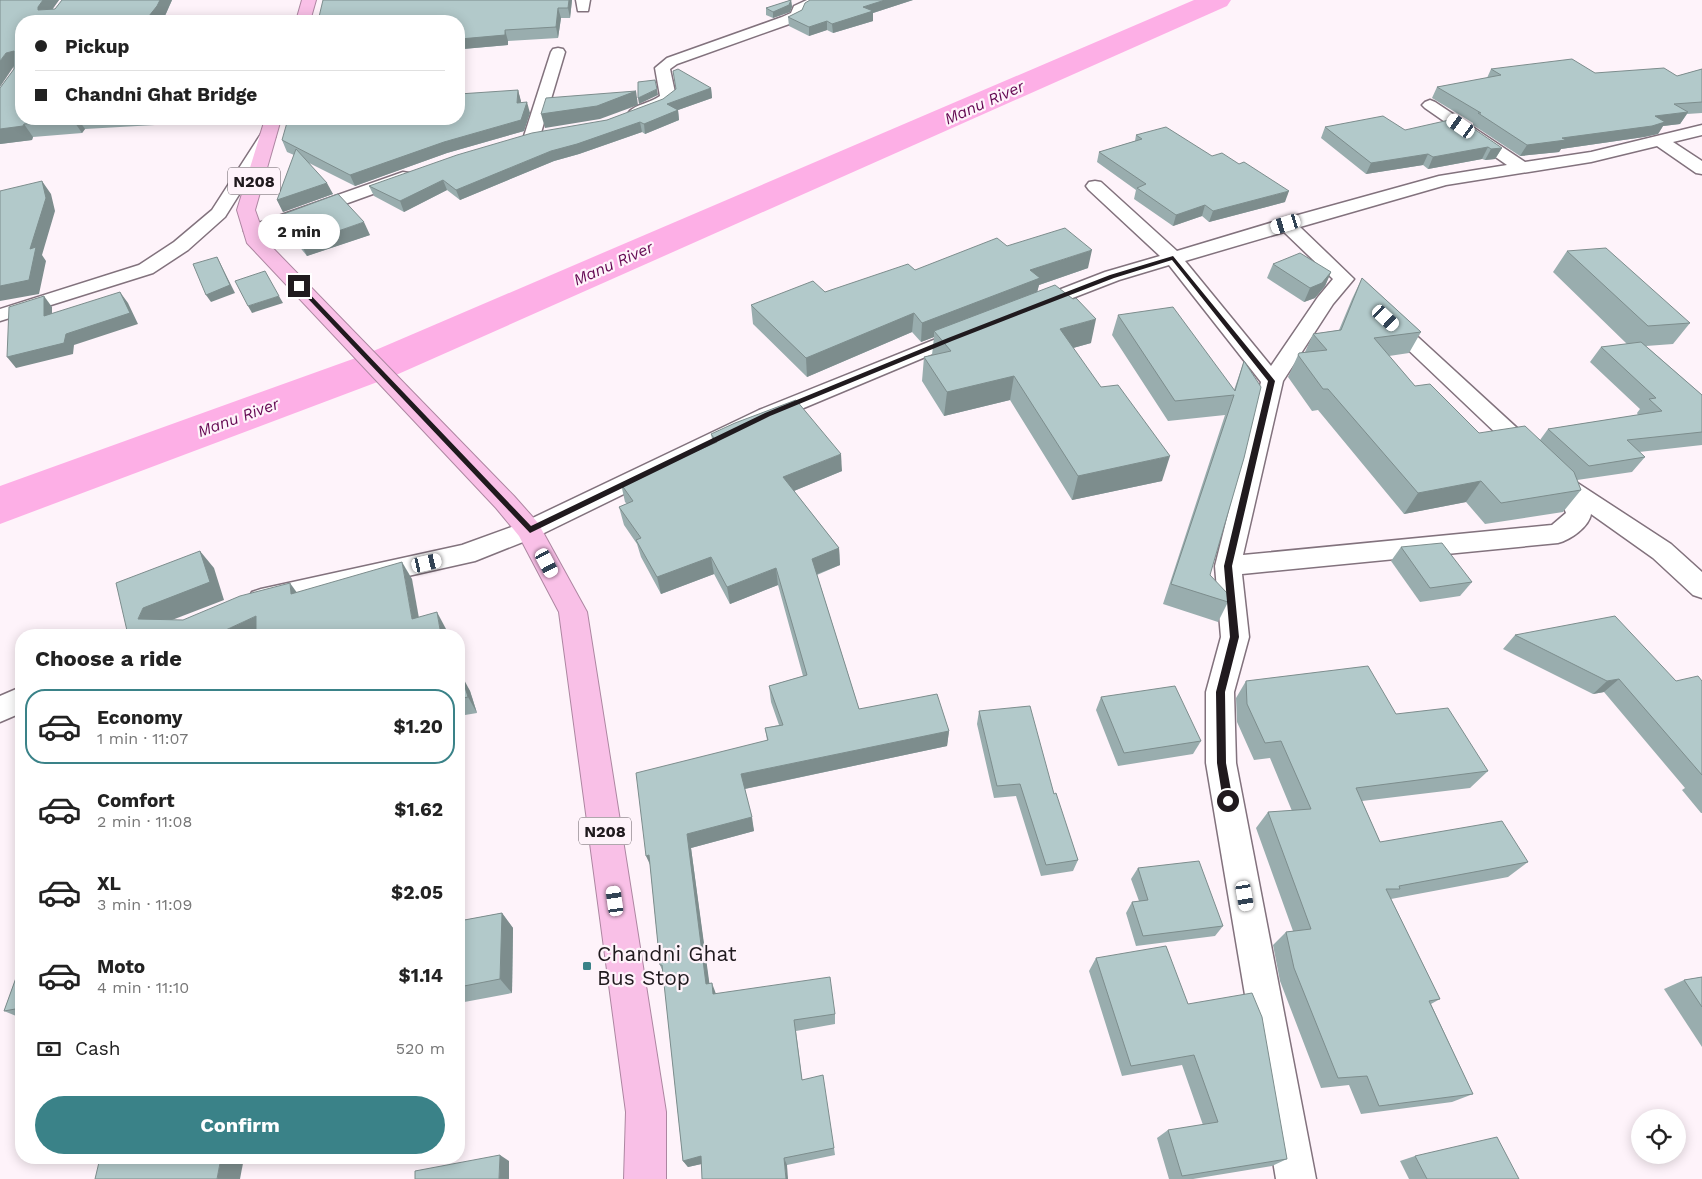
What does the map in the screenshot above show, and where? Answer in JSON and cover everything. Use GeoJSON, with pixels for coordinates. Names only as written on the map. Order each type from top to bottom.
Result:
{"type":"FeatureCollection","features":[{"type":"Feature","properties":{"kind":"highway"},"geometry":{"type":"LineString","coordinates":[[305,15],[309,0]]}},
{"type":"Feature","properties":{"kind":"highway","name":"N208"},"geometry":{"type":"LineString","coordinates":[[271,125],[246,210],[255,237],[530,530],[573,612],[646,1112],[645,1179]]}},
{"type":"Feature","properties":{"kind":"street"},"geometry":{"type":"LineString","coordinates":[[622,118],[659,104],[668,97],[662,68],[672,61],[788,20],[796,15],[799,9],[818,0]]}},
{"type":"Feature","properties":{"kind":"street"},"geometry":{"type":"LineString","coordinates":[[532,136],[558,52]]}},
{"type":"Feature","properties":{"kind":"street"},"geometry":{"type":"LineString","coordinates":[[1430,105],[1522,168]]}},
{"type":"Feature","properties":{"kind":"street"},"geometry":{"type":"LineString","coordinates":[[1013,315],[1112,276],[1286,224],[1445,180],[1591,157],[1702,130]]}},
{"type":"Feature","properties":{"kind":"street"},"geometry":{"type":"LineString","coordinates":[[516,141],[550,133]]}},
{"type":"Feature","properties":{"kind":"street"},"geometry":{"type":"LineString","coordinates":[[0,315],[146,269],[181,246],[219,213],[268,137]]}},
{"type":"Feature","properties":{"kind":"street"},"geometry":{"type":"LineString","coordinates":[[1661,141],[1702,169]]}},
{"type":"Feature","properties":{"kind":"street"},"geometry":{"type":"LineString","coordinates":[[255,237],[417,172]]}},
{"type":"Feature","properties":{"kind":"street"},"geometry":{"type":"LineString","coordinates":[[1095,186],[1173,258],[1272,381]]}},
{"type":"Feature","properties":{"kind":"street"},"geometry":{"type":"LineString","coordinates":[[1286,224],[1568,488],[1662,551],[1702,588]]}},
{"type":"Feature","properties":{"kind":"street"},"geometry":{"type":"LineString","coordinates":[[1296,1179],[1221,763],[1220,692],[1235,637],[1228,566],[1272,381],[1325,301],[1358,292]]}},
{"type":"Feature","properties":{"kind":"street"},"geometry":{"type":"LineString","coordinates":[[240,606],[326,583],[466,554],[530,530],[767,415],[986,325]]}},
{"type":"Feature","properties":{"kind":"street"},"geometry":{"type":"LineString","coordinates":[[1228,566],[1558,534],[1579,516],[1568,488]]}},
{"type":"Feature","properties":{"kind":"street"},"geometry":{"type":"LineString","coordinates":[[0,710],[15,702]]}},
{"type":"Feature","properties":{"kind":"building"},"geometry":{"type":"Polygon","coordinates":[[[0,0],[43,0],[38,10],[55,9],[62,0],[160,0],[150,15],[15,15],[15,125],[23,126],[0,129],[0,88],[14,69],[14,51],[6,53],[0,61],[0,0]]]}},
{"type":"Feature","properties":{"kind":"building"},"geometry":{"type":"Polygon","coordinates":[[[323,0],[569,0],[568,8],[558,8],[556,27],[505,30],[505,35],[465,39],[465,15],[319,15],[323,0]]]}},
{"type":"Feature","properties":{"kind":"building"},"geometry":{"type":"Polygon","coordinates":[[[791,0],[789,5],[773,12],[766,8],[791,0]]]}},
{"type":"Feature","properties":{"kind":"building"},"geometry":{"type":"Polygon","coordinates":[[[810,0],[885,0],[863,7],[873,11],[832,24],[827,21],[809,27],[788,17],[802,10],[805,3],[810,0]]]}},
{"type":"Feature","properties":{"kind":"building"},"geometry":{"type":"Polygon","coordinates":[[[1572,59],[1595,73],[1664,68],[1677,76],[1702,69],[1702,102],[1674,104],[1688,112],[1655,116],[1665,122],[1652,126],[1562,138],[1566,140],[1527,145],[1478,113],[1481,113],[1437,87],[1501,75],[1491,69],[1572,59]]]}},
{"type":"Feature","properties":{"kind":"building"},"geometry":{"type":"Polygon","coordinates":[[[678,69],[711,88],[667,104],[678,110],[644,124],[640,122],[551,151],[456,190],[443,180],[400,201],[369,186],[457,155],[532,133],[607,120],[663,99],[676,89],[673,71],[678,69]]]}},
{"type":"Feature","properties":{"kind":"building"},"geometry":{"type":"Polygon","coordinates":[[[655,80],[657,89],[638,98],[638,82],[655,80]]]}},
{"type":"Feature","properties":{"kind":"building"},"geometry":{"type":"Polygon","coordinates":[[[518,90],[517,103],[527,102],[521,120],[444,142],[350,175],[282,140],[286,125],[465,125],[465,94],[518,90]]]}},
{"type":"Feature","properties":{"kind":"building"},"geometry":{"type":"Polygon","coordinates":[[[636,91],[597,106],[541,114],[546,98],[636,91]]]}},
{"type":"Feature","properties":{"kind":"building"},"geometry":{"type":"Polygon","coordinates":[[[1383,116],[1405,130],[1458,118],[1502,148],[1491,149],[1488,147],[1433,157],[1428,154],[1371,163],[1325,127],[1383,116]]]}},
{"type":"Feature","properties":{"kind":"building"},"geometry":{"type":"Polygon","coordinates":[[[1166,127],[1212,156],[1222,153],[1239,164],[1244,162],[1289,191],[1213,211],[1205,205],[1176,215],[1137,188],[1146,184],[1099,152],[1142,139],[1136,135],[1166,127]]]}},
{"type":"Feature","properties":{"kind":"building"},"geometry":{"type":"Polygon","coordinates":[[[296,149],[327,183],[277,200],[296,149]]]}},
{"type":"Feature","properties":{"kind":"building"},"geometry":{"type":"Polygon","coordinates":[[[42,181],[46,198],[30,249],[36,247],[29,280],[0,286],[0,191],[42,181]]]}},
{"type":"Feature","properties":{"kind":"building"},"geometry":{"type":"Polygon","coordinates":[[[338,194],[364,222],[301,244],[278,216],[338,194]]]}},
{"type":"Feature","properties":{"kind":"building"},"geometry":{"type":"Polygon","coordinates":[[[1065,228],[1092,250],[1030,270],[1040,278],[922,323],[914,313],[806,358],[751,305],[813,281],[825,292],[908,264],[915,270],[997,238],[1007,246],[1065,228]]]}},
{"type":"Feature","properties":{"kind":"building"},"geometry":{"type":"Polygon","coordinates":[[[1606,248],[1690,323],[1648,326],[1567,251],[1606,248]]]}},
{"type":"Feature","properties":{"kind":"building"},"geometry":{"type":"Polygon","coordinates":[[[1300,253],[1331,272],[1322,283],[1310,288],[1273,264],[1300,253]]]}},
{"type":"Feature","properties":{"kind":"building"},"geometry":{"type":"Polygon","coordinates":[[[217,257],[230,285],[206,295],[193,264],[217,257]]]}},
{"type":"Feature","properties":{"kind":"building"},"geometry":{"type":"Polygon","coordinates":[[[265,271],[279,296],[248,306],[235,281],[265,271]]]}},
{"type":"Feature","properties":{"kind":"building"},"geometry":{"type":"Polygon","coordinates":[[[1362,278],[1421,332],[1374,338],[1415,386],[1430,384],[1479,433],[1525,426],[1574,472],[1581,490],[1501,503],[1481,481],[1418,493],[1328,389],[1323,389],[1298,355],[1299,353],[1327,350],[1313,334],[1341,330],[1362,278]]]}},
{"type":"Feature","properties":{"kind":"building"},"geometry":{"type":"Polygon","coordinates":[[[1055,285],[1073,299],[1076,298],[1096,319],[1060,329],[1101,387],[1118,385],[1170,456],[1078,476],[1014,376],[947,392],[924,357],[951,351],[934,331],[1055,285]]]}},
{"type":"Feature","properties":{"kind":"building"},"geometry":{"type":"Polygon","coordinates":[[[120,292],[130,313],[66,334],[64,343],[7,357],[9,307],[44,296],[44,316],[120,292]]]}},
{"type":"Feature","properties":{"kind":"building"},"geometry":{"type":"Polygon","coordinates":[[[1173,307],[1235,391],[1244,361],[1261,387],[1244,458],[1210,575],[1227,593],[1228,602],[1171,584],[1234,395],[1175,401],[1118,315],[1173,307]]]}},
{"type":"Feature","properties":{"kind":"building"},"geometry":{"type":"Polygon","coordinates":[[[1641,342],[1702,395],[1702,432],[1627,440],[1645,457],[1589,466],[1548,429],[1662,411],[1649,399],[1656,398],[1601,347],[1641,342]]]}},
{"type":"Feature","properties":{"kind":"building"},"geometry":{"type":"Polygon","coordinates":[[[796,400],[841,454],[783,477],[839,548],[812,559],[859,709],[937,694],[949,731],[741,774],[752,817],[687,834],[706,984],[712,983],[713,994],[830,977],[835,1014],[794,1020],[802,1080],[823,1075],[834,1148],[784,1158],[786,1179],[702,1179],[701,1156],[683,1161],[649,855],[646,856],[636,773],[768,740],[765,728],[783,725],[769,686],[807,675],[776,568],[727,587],[711,557],[657,577],[636,540],[641,538],[619,507],[633,501],[621,484],[717,442],[711,434],[796,400]]]}},
{"type":"Feature","properties":{"kind":"building"},"geometry":{"type":"Polygon","coordinates":[[[1442,543],[1472,582],[1430,588],[1401,547],[1442,543]]]}},
{"type":"Feature","properties":{"kind":"building"},"geometry":{"type":"Polygon","coordinates":[[[200,551],[210,582],[143,608],[138,619],[183,620],[240,596],[290,583],[291,594],[402,562],[412,619],[437,612],[440,629],[256,629],[256,616],[228,629],[127,629],[116,583],[200,551]]]}},
{"type":"Feature","properties":{"kind":"building"},"geometry":{"type":"Polygon","coordinates":[[[1615,616],[1676,681],[1698,676],[1702,681],[1702,775],[1619,679],[1607,681],[1515,635],[1615,616]]]}},
{"type":"Feature","properties":{"kind":"building"},"geometry":{"type":"Polygon","coordinates":[[[1368,666],[1396,714],[1448,708],[1488,771],[1356,788],[1380,842],[1502,821],[1528,862],[1399,886],[1400,889],[1386,889],[1440,999],[1429,1001],[1473,1094],[1379,1106],[1367,1076],[1338,1078],[1294,968],[1286,932],[1311,929],[1268,812],[1311,809],[1281,741],[1265,743],[1247,704],[1246,681],[1368,666]]]}},
{"type":"Feature","properties":{"kind":"building"},"geometry":{"type":"Polygon","coordinates":[[[1175,686],[1201,741],[1124,753],[1101,697],[1175,686]]]}},
{"type":"Feature","properties":{"kind":"building"},"geometry":{"type":"Polygon","coordinates":[[[465,687],[468,697],[465,698],[465,687]]]}},
{"type":"Feature","properties":{"kind":"building"},"geometry":{"type":"Polygon","coordinates":[[[1030,706],[1054,794],[1056,793],[1078,860],[1046,865],[1020,784],[997,786],[979,711],[1030,706]]]}},
{"type":"Feature","properties":{"kind":"building"},"geometry":{"type":"Polygon","coordinates":[[[1199,861],[1223,926],[1143,936],[1132,902],[1148,900],[1138,868],[1199,861]]]}},
{"type":"Feature","properties":{"kind":"building"},"geometry":{"type":"Polygon","coordinates":[[[502,913],[500,979],[465,986],[465,920],[502,913]]]}},
{"type":"Feature","properties":{"kind":"building"},"geometry":{"type":"Polygon","coordinates":[[[1166,946],[1188,1004],[1252,993],[1262,1017],[1287,1159],[1182,1176],[1168,1130],[1218,1122],[1194,1055],[1131,1066],[1096,958],[1166,946]]]}},
{"type":"Feature","properties":{"kind":"building"},"geometry":{"type":"Polygon","coordinates":[[[1702,977],[1702,1007],[1684,980],[1702,977]]]}},
{"type":"Feature","properties":{"kind":"building"},"geometry":{"type":"Polygon","coordinates":[[[15,981],[15,1009],[4,1011],[15,981]]]}},
{"type":"Feature","properties":{"kind":"building"},"geometry":{"type":"Polygon","coordinates":[[[1497,1137],[1519,1179],[1427,1179],[1415,1156],[1497,1137]]]}},
{"type":"Feature","properties":{"kind":"building"},"geometry":{"type":"Polygon","coordinates":[[[500,1155],[499,1179],[415,1179],[415,1171],[452,1164],[465,1164],[465,1162],[500,1155]]]}},
{"type":"Feature","properties":{"kind":"building"},"geometry":{"type":"Polygon","coordinates":[[[99,1164],[220,1164],[217,1179],[95,1179],[99,1164]]]}},
{"type":"Feature","properties":{"kind":"waterway","name":"Manu River"},"geometry":{"type":"LineString","coordinates":[[0,506],[380,365],[1217,0]]}},
{"type":"Feature","properties":{"kind":"place","name":"Chandni Ghat Bus Stop"},"geometry":{"type":"Point","coordinates":[587,966]}},
{"type":"Feature","properties":{"kind":"route"},"geometry":{"type":"LineString","coordinates":[[299,286],[530,530],[767,415],[950,339],[1112,276],[1173,258],[1272,381],[1228,566],[1235,637],[1220,692],[1221,763],[1228,801]]}}]}
